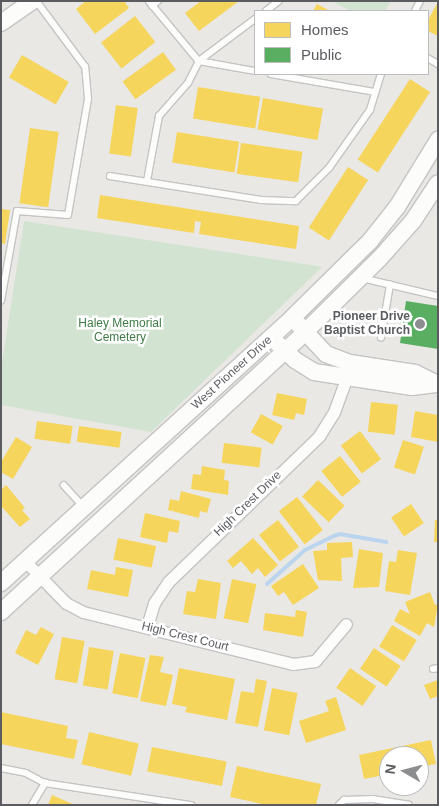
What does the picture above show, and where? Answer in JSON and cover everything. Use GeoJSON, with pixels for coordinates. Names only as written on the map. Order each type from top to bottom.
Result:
{"type":"FeatureCollection","features":[{"type":"Feature","properties":{"kind":"main road"},"geometry":{"type":"LineString","coordinates":[[1,24],[34,1]]}},
{"type":"Feature","properties":{"kind":"main road","name":"West Pioneer Drive"},"geometry":{"type":"LineString","coordinates":[[1,584],[272,337],[370,241],[397,207],[438,140]]}},
{"type":"Feature","properties":{"kind":"main road","name":"West Pioneer Drive"},"geometry":{"type":"LineString","coordinates":[[1,612],[305,332],[360,278],[413,221],[438,183]]}},
{"type":"Feature","properties":{"kind":"main road"},"geometry":{"type":"LineString","coordinates":[[292,318],[326,354],[350,363],[415,372],[438,384]]}},
{"type":"Feature","properties":{"kind":"main road"},"geometry":{"type":"LineString","coordinates":[[272,337],[284,351],[314,372],[346,379],[412,387],[438,384]]}},
{"type":"Feature","properties":{"kind":"street","name":"High Crest Drive"},"geometry":{"type":"LineString","coordinates":[[147,626],[154,602],[168,582],[319,436],[334,412],[346,379]]}},
{"type":"Feature","properties":{"kind":"street","name":"High Crest Court"},"geometry":{"type":"LineString","coordinates":[[26,562],[40,578],[74,608],[293,664],[315,661],[346,624]]}},
{"type":"Feature","properties":{"kind":"lane"},"geometry":{"type":"LineString","coordinates":[[1,301],[4,267],[16,211],[68,215],[88,99],[85,67],[34,1]]}},
{"type":"Feature","properties":{"kind":"lane"},"geometry":{"type":"LineString","coordinates":[[158,1],[151,4],[199,61],[254,71]]}},
{"type":"Feature","properties":{"kind":"lane"},"geometry":{"type":"LineString","coordinates":[[267,10],[279,1]]}},
{"type":"Feature","properties":{"kind":"lane"},"geometry":{"type":"LineString","coordinates":[[147,181],[159,116],[188,83],[199,61],[254,20]]}},
{"type":"Feature","properties":{"kind":"lane"},"geometry":{"type":"LineString","coordinates":[[277,75],[375,92]]}},
{"type":"Feature","properties":{"kind":"lane"},"geometry":{"type":"LineString","coordinates":[[110,176],[261,200],[296,201],[329,168],[370,110],[381,75]]}},
{"type":"Feature","properties":{"kind":"lane"},"geometry":{"type":"LineString","coordinates":[[360,278],[438,296]]}},
{"type":"Feature","properties":{"kind":"lane"},"geometry":{"type":"LineString","coordinates":[[381,338],[390,284]]}},
{"type":"Feature","properties":{"kind":"lane"},"geometry":{"type":"LineString","coordinates":[[64,484],[85,508]]}},
{"type":"Feature","properties":{"kind":"lane"},"geometry":{"type":"LineString","coordinates":[[1,768],[26,773],[45,783],[191,805]]}},
{"type":"Feature","properties":{"kind":"lane"},"geometry":{"type":"LineString","coordinates":[[32,805],[45,783]]}},
{"type":"Feature","properties":{"kind":"lane"},"geometry":{"type":"LineString","coordinates":[[340,805],[344,800],[373,799],[409,805]]}},
{"type":"Feature","properties":{"kind":"green space"},"geometry":{"type":"Polygon","coordinates":[[[332,1],[391,1],[386,10],[348,10],[332,1]]]}},
{"type":"Feature","properties":{"kind":"green space","name":"Haley Memorial Cemetery"},"geometry":{"type":"Polygon","coordinates":[[[24,221],[322,267],[151,432],[1,405],[1,369],[24,221]]]}},
{"type":"Feature","properties":{"kind":"building: Homes"},"geometry":{"type":"Polygon","coordinates":[[[86,1],[124,1],[129,8],[95,34],[76,9],[86,1]]]}},
{"type":"Feature","properties":{"kind":"building: Homes"},"geometry":{"type":"Polygon","coordinates":[[[201,1],[239,1],[199,31],[185,13],[201,1]]]}},
{"type":"Feature","properties":{"kind":"building: Homes"},"geometry":{"type":"Polygon","coordinates":[[[438,2],[438,36],[429,32],[429,18],[438,2]]]}},
{"type":"Feature","properties":{"kind":"building: Homes"},"geometry":{"type":"Polygon","coordinates":[[[317,4],[328,10],[314,10],[317,4]]]}},
{"type":"Feature","properties":{"kind":"building: Homes"},"geometry":{"type":"Polygon","coordinates":[[[135,16],[155,42],[121,68],[101,42],[135,16]]]}},
{"type":"Feature","properties":{"kind":"building: Homes"},"geometry":{"type":"Polygon","coordinates":[[[163,52],[176,70],[135,99],[123,81],[163,52]]]}},
{"type":"Feature","properties":{"kind":"building: Homes"},"geometry":{"type":"Polygon","coordinates":[[[22,55],[69,82],[56,105],[9,78],[22,55]]]}},
{"type":"Feature","properties":{"kind":"building: Homes"},"geometry":{"type":"Polygon","coordinates":[[[410,79],[430,92],[378,173],[358,160],[410,79]]]}},
{"type":"Feature","properties":{"kind":"building: Homes"},"geometry":{"type":"Polygon","coordinates":[[[198,87],[260,97],[255,128],[193,119],[198,87]]]}},
{"type":"Feature","properties":{"kind":"building: Homes"},"geometry":{"type":"Polygon","coordinates":[[[263,98],[323,109],[318,140],[257,130],[263,98]]]}},
{"type":"Feature","properties":{"kind":"building: Homes"},"geometry":{"type":"Polygon","coordinates":[[[116,105],[138,108],[131,157],[109,154],[116,105]]]}},
{"type":"Feature","properties":{"kind":"building: Homes"},"geometry":{"type":"Polygon","coordinates":[[[30,128],[59,132],[48,207],[19,203],[30,128]]]}},
{"type":"Feature","properties":{"kind":"building: Homes"},"geometry":{"type":"Polygon","coordinates":[[[177,132],[239,142],[234,172],[172,163],[177,132]]]}},
{"type":"Feature","properties":{"kind":"building: Homes"},"geometry":{"type":"Polygon","coordinates":[[[241,143],[302,152],[298,182],[237,174],[241,143]]]}},
{"type":"Feature","properties":{"kind":"building: Homes"},"geometry":{"type":"Polygon","coordinates":[[[348,167],[368,180],[329,240],[309,227],[348,167]]]}},
{"type":"Feature","properties":{"kind":"building: Homes"},"geometry":{"type":"Polygon","coordinates":[[[100,195],[299,226],[296,249],[199,234],[201,222],[195,221],[194,233],[97,218],[100,195]]]}},
{"type":"Feature","properties":{"kind":"building: Homes"},"geometry":{"type":"Polygon","coordinates":[[[1,209],[10,210],[5,244],[1,243],[1,209]]]}},
{"type":"Feature","properties":{"kind":"building: Homes"},"geometry":{"type":"Polygon","coordinates":[[[277,393],[307,399],[304,415],[296,413],[294,420],[272,415],[277,393]]]}},
{"type":"Feature","properties":{"kind":"building: Homes"},"geometry":{"type":"Polygon","coordinates":[[[371,402],[398,405],[395,435],[368,432],[371,402]]]}},
{"type":"Feature","properties":{"kind":"building: Homes"},"geometry":{"type":"Polygon","coordinates":[[[415,411],[438,415],[438,442],[411,437],[415,411]]]}},
{"type":"Feature","properties":{"kind":"building: Homes"},"geometry":{"type":"Polygon","coordinates":[[[261,414],[283,426],[273,444],[251,432],[261,414]]]}},
{"type":"Feature","properties":{"kind":"building: Homes"},"geometry":{"type":"Polygon","coordinates":[[[37,421],[73,426],[70,444],[34,439],[37,421]]]}},
{"type":"Feature","properties":{"kind":"building: Homes"},"geometry":{"type":"Polygon","coordinates":[[[79,426],[122,432],[119,448],[77,442],[79,426]]]}},
{"type":"Feature","properties":{"kind":"building: Homes"},"geometry":{"type":"Polygon","coordinates":[[[360,431],[381,459],[362,473],[341,445],[360,431]]]}},
{"type":"Feature","properties":{"kind":"building: Homes"},"geometry":{"type":"Polygon","coordinates":[[[16,437],[32,447],[13,479],[1,472],[1,462],[16,437]]]}},
{"type":"Feature","properties":{"kind":"building: Homes"},"geometry":{"type":"Polygon","coordinates":[[[403,440],[424,447],[415,474],[394,468],[403,440]]]}},
{"type":"Feature","properties":{"kind":"building: Homes"},"geometry":{"type":"Polygon","coordinates":[[[224,443],[262,448],[259,467],[222,463],[224,443]]]}},
{"type":"Feature","properties":{"kind":"building: Homes"},"geometry":{"type":"Polygon","coordinates":[[[340,456],[361,482],[342,497],[321,471],[340,456]]]}},
{"type":"Feature","properties":{"kind":"building: Homes"},"geometry":{"type":"Polygon","coordinates":[[[202,466],[225,470],[224,480],[229,481],[228,495],[191,489],[193,474],[201,475],[202,466]]]}},
{"type":"Feature","properties":{"kind":"building: Homes"},"geometry":{"type":"Polygon","coordinates":[[[318,480],[345,506],[329,522],[302,497],[318,480]]]}},
{"type":"Feature","properties":{"kind":"building: Homes"},"geometry":{"type":"Polygon","coordinates":[[[6,485],[25,508],[22,510],[30,519],[20,527],[1,506],[1,490],[6,485]]]}},
{"type":"Feature","properties":{"kind":"building: Homes"},"geometry":{"type":"Polygon","coordinates":[[[181,491],[211,499],[207,513],[200,511],[199,518],[168,510],[170,499],[179,501],[181,491]]]}},
{"type":"Feature","properties":{"kind":"building: Homes"},"geometry":{"type":"Polygon","coordinates":[[[297,497],[323,530],[305,544],[279,511],[297,497]]]}},
{"type":"Feature","properties":{"kind":"building: Homes"},"geometry":{"type":"Polygon","coordinates":[[[411,504],[424,523],[404,536],[391,517],[411,504]]]}},
{"type":"Feature","properties":{"kind":"building: Homes"},"geometry":{"type":"Polygon","coordinates":[[[145,513],[180,521],[178,533],[169,531],[167,543],[140,537],[145,513]]]}},
{"type":"Feature","properties":{"kind":"building: Homes"},"geometry":{"type":"Polygon","coordinates":[[[278,520],[299,547],[280,562],[259,535],[278,520]]]}},
{"type":"Feature","properties":{"kind":"building: Homes"},"geometry":{"type":"Polygon","coordinates":[[[435,520],[438,520],[438,542],[434,542],[435,520]]]}},
{"type":"Feature","properties":{"kind":"building: Homes"},"geometry":{"type":"Polygon","coordinates":[[[118,538],[156,546],[152,568],[113,560],[118,538]]]}},
{"type":"Feature","properties":{"kind":"building: Homes"},"geometry":{"type":"Polygon","coordinates":[[[253,538],[278,565],[265,577],[258,568],[252,574],[241,561],[233,568],[227,561],[253,538]]]}},
{"type":"Feature","properties":{"kind":"building: Homes"},"geometry":{"type":"Polygon","coordinates":[[[352,542],[353,557],[341,558],[342,581],[318,580],[313,551],[327,550],[327,543],[352,542]]]}},
{"type":"Feature","properties":{"kind":"building: Homes"},"geometry":{"type":"Polygon","coordinates":[[[359,549],[383,553],[379,587],[353,588],[359,549]]]}},
{"type":"Feature","properties":{"kind":"building: Homes"},"geometry":{"type":"Polygon","coordinates":[[[398,550],[417,553],[410,595],[385,591],[389,561],[396,562],[398,550]]]}},
{"type":"Feature","properties":{"kind":"building: Homes"},"geometry":{"type":"Polygon","coordinates":[[[303,564],[319,588],[293,605],[284,592],[278,596],[271,586],[303,564]]]}},
{"type":"Feature","properties":{"kind":"building: Homes"},"geometry":{"type":"Polygon","coordinates":[[[116,567],[133,570],[128,597],[87,589],[91,570],[115,575],[116,567]]]}},
{"type":"Feature","properties":{"kind":"building: Homes"},"geometry":{"type":"Polygon","coordinates":[[[198,579],[221,583],[216,619],[183,614],[187,591],[195,592],[198,579]]]}},
{"type":"Feature","properties":{"kind":"building: Homes"},"geometry":{"type":"Polygon","coordinates":[[[232,579],[256,584],[248,623],[224,618],[232,579]]]}},
{"type":"Feature","properties":{"kind":"building: Homes"},"geometry":{"type":"Polygon","coordinates":[[[430,592],[435,605],[438,604],[434,627],[427,623],[420,636],[394,621],[400,609],[410,614],[405,602],[430,592]]]}},
{"type":"Feature","properties":{"kind":"building: Homes"},"geometry":{"type":"Polygon","coordinates":[[[296,610],[307,612],[303,637],[263,630],[265,613],[295,617],[296,610]]]}},
{"type":"Feature","properties":{"kind":"building: Homes"},"geometry":{"type":"Polygon","coordinates":[[[392,625],[417,640],[404,661],[379,646],[392,625]]]}},
{"type":"Feature","properties":{"kind":"building: Homes"},"geometry":{"type":"Polygon","coordinates":[[[41,627],[54,634],[38,665],[15,653],[26,630],[36,635],[41,627]]]}},
{"type":"Feature","properties":{"kind":"building: Homes"},"geometry":{"type":"Polygon","coordinates":[[[62,637],[85,641],[77,683],[55,679],[62,637]]]}},
{"type":"Feature","properties":{"kind":"building: Homes"},"geometry":{"type":"Polygon","coordinates":[[[89,647],[114,651],[108,689],[83,686],[89,647]]]}},
{"type":"Feature","properties":{"kind":"building: Homes"},"geometry":{"type":"Polygon","coordinates":[[[374,648],[401,666],[387,687],[360,669],[374,648]]]}},
{"type":"Feature","properties":{"kind":"building: Homes"},"geometry":{"type":"Polygon","coordinates":[[[120,653],[146,658],[138,698],[112,693],[120,653]]]}},
{"type":"Feature","properties":{"kind":"building: Homes"},"geometry":{"type":"Polygon","coordinates":[[[150,655],[164,657],[160,672],[173,675],[166,706],[140,701],[150,655]]]}},
{"type":"Feature","properties":{"kind":"building: Homes"},"geometry":{"type":"Polygon","coordinates":[[[179,668],[235,679],[227,720],[185,712],[187,707],[172,704],[179,668]]]}},
{"type":"Feature","properties":{"kind":"building: Homes"},"geometry":{"type":"Polygon","coordinates":[[[350,668],[376,686],[362,706],[336,688],[350,668]]]}},
{"type":"Feature","properties":{"kind":"building: Homes"},"geometry":{"type":"Polygon","coordinates":[[[256,679],[267,681],[258,727],[235,723],[241,691],[254,693],[256,679]]]}},
{"type":"Feature","properties":{"kind":"building: Homes"},"geometry":{"type":"Polygon","coordinates":[[[438,680],[438,696],[430,699],[424,685],[438,680]]]}},
{"type":"Feature","properties":{"kind":"building: Homes"},"geometry":{"type":"Polygon","coordinates":[[[272,688],[298,693],[289,735],[264,730],[272,688]]]}},
{"type":"Feature","properties":{"kind":"building: Homes"},"geometry":{"type":"Polygon","coordinates":[[[336,697],[346,730],[306,743],[299,721],[329,711],[325,701],[336,697]]]}},
{"type":"Feature","properties":{"kind":"building: Homes"},"geometry":{"type":"Polygon","coordinates":[[[1,712],[68,726],[66,738],[78,740],[74,759],[1,744],[1,712]]]}},
{"type":"Feature","properties":{"kind":"building: Homes"},"geometry":{"type":"Polygon","coordinates":[[[89,732],[139,743],[131,776],[82,764],[89,732]]]}},
{"type":"Feature","properties":{"kind":"building: Homes"},"geometry":{"type":"Polygon","coordinates":[[[431,740],[436,764],[429,765],[429,746],[402,746],[431,740]]]}},
{"type":"Feature","properties":{"kind":"building: Homes"},"geometry":{"type":"Polygon","coordinates":[[[152,747],[227,762],[222,786],[147,772],[152,747]]]}},
{"type":"Feature","properties":{"kind":"building: Homes"},"geometry":{"type":"Polygon","coordinates":[[[379,751],[379,776],[364,779],[359,755],[379,751]]]}},
{"type":"Feature","properties":{"kind":"building: Homes"},"geometry":{"type":"Polygon","coordinates":[[[237,766],[321,784],[316,805],[267,805],[230,797],[237,766]]]}},
{"type":"Feature","properties":{"kind":"building: Homes"},"geometry":{"type":"Polygon","coordinates":[[[52,795],[75,805],[48,805],[52,795]]]}},
{"type":"Feature","properties":{"kind":"building: Public","name":"Pioneer Drive Baptist Church"},"geometry":{"type":"Polygon","coordinates":[[[406,301],[438,306],[438,349],[400,343],[406,301]]]}},
{"type":"Feature","properties":{"kind":"waterway"},"geometry":{"type":"LineString","coordinates":[[267,584],[305,550],[334,536],[340,534],[386,542]]}},
{"type":"Feature","properties":{"kind":"place","name":"Pioneer Drive Baptist Church"},"geometry":{"type":"Point","coordinates":[420,324]}}]}
